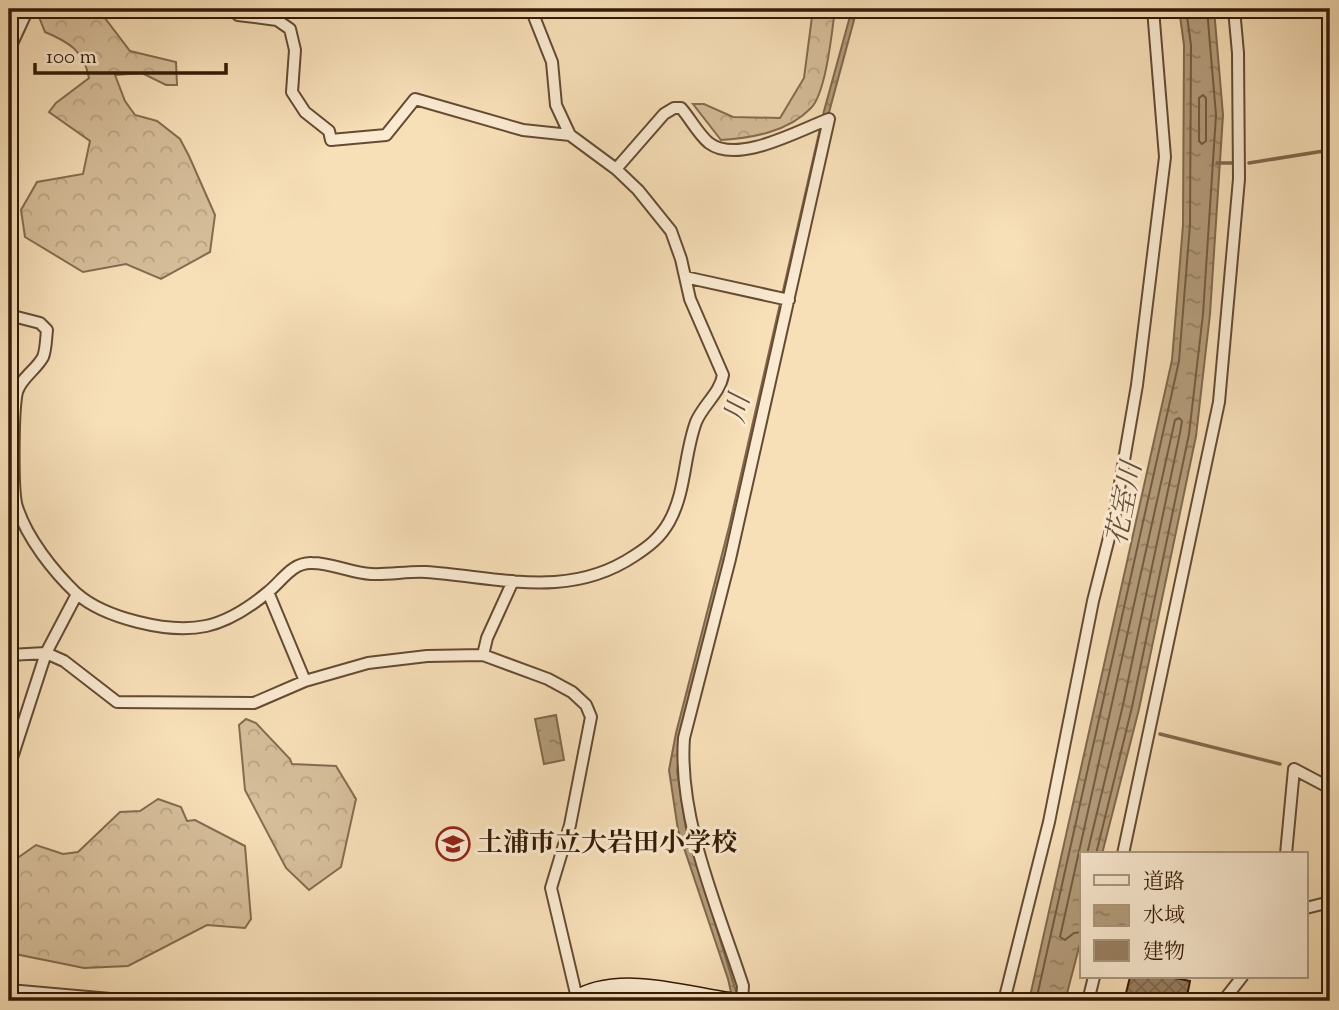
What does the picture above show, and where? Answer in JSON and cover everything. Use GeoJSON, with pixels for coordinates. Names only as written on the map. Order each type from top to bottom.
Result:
{"type":"FeatureCollection","features":[{"type":"Feature","properties":{"kind":"street"},"geometry":{"type":"LineString","coordinates":[[9,50],[28,9]]}},
{"type":"Feature","properties":{"kind":"street"},"geometry":{"type":"LineString","coordinates":[[233,9],[238,15],[278,20],[290,29],[295,50],[292,92],[304,112],[329,131],[331,141],[386,135],[415,99],[523,130],[570,135]]}},
{"type":"Feature","properties":{"kind":"street"},"geometry":{"type":"LineString","coordinates":[[9,315],[40,323],[47,330],[44,356],[17,390],[17,506],[51,564],[77,594],[120,616],[175,628],[206,626],[236,615],[268,592],[296,566],[311,562],[370,575],[423,572],[513,581],[567,583],[620,565],[653,543],[669,522],[696,422],[722,384],[723,375],[690,299],[671,231],[638,190],[616,169],[570,135],[556,105],[552,62],[531,9]]}},
{"type":"Feature","properties":{"kind":"street"},"geometry":{"type":"LineString","coordinates":[[1004,1001],[1049,822],[1093,601],[1114,518],[1137,385],[1165,157],[1153,9]]}},
{"type":"Feature","properties":{"kind":"street"},"geometry":{"type":"LineString","coordinates":[[1123,852],[1219,402],[1239,179],[1238,53],[1234,9]]}},
{"type":"Feature","properties":{"kind":"street"},"geometry":{"type":"LineString","coordinates":[[616,169],[656,122],[674,108],[681,108],[709,143],[729,151],[761,146],[829,118],[730,559],[684,738],[682,761],[687,807],[743,986],[742,1001]]}},
{"type":"Feature","properties":{"kind":"street"},"geometry":{"type":"LineString","coordinates":[[685,277],[789,300]]}},
{"type":"Feature","properties":{"kind":"street"},"geometry":{"type":"LineString","coordinates":[[483,655],[487,638],[513,581]]}},
{"type":"Feature","properties":{"kind":"street"},"geometry":{"type":"LineString","coordinates":[[268,592],[305,681]]}},
{"type":"Feature","properties":{"kind":"street"},"geometry":{"type":"LineString","coordinates":[[9,767],[46,653],[77,594]]}},
{"type":"Feature","properties":{"kind":"street"},"geometry":{"type":"LineString","coordinates":[[9,655],[46,653],[64,661],[117,702],[254,703],[305,681],[368,663],[427,656],[483,655],[548,679],[572,692],[586,705],[591,717],[570,825],[551,888],[583,998],[611,995],[637,987],[729,1001]]}},
{"type":"Feature","properties":{"kind":"street"},"geometry":{"type":"LineString","coordinates":[[1286,852],[1294,769],[1330,788]]}},
{"type":"Feature","properties":{"kind":"street"},"geometry":{"type":"LineString","coordinates":[[1308,908],[1330,902]]}},
{"type":"Feature","properties":{"kind":"street"},"geometry":{"type":"LineString","coordinates":[[1088,1001],[1094,978]]}},
{"type":"Feature","properties":{"kind":"street"},"geometry":{"type":"LineString","coordinates":[[1223,1001],[1241,978]]}},
{"type":"Feature","properties":{"kind":"street"},"geometry":{"type":"LineString","coordinates":[[9,990],[132,1001]]}},
{"type":"Feature","properties":{"kind":"green space"},"geometry":{"type":"Polygon","coordinates":[[[46,9],[98,9],[130,51],[176,62],[177,85],[166,85],[142,73],[115,75],[125,101],[135,115],[157,121],[180,139],[215,215],[210,252],[161,279],[126,264],[83,272],[25,237],[21,210],[37,182],[83,174],[90,141],[49,112],[56,103],[89,78],[79,54],[45,32],[39,17],[46,9]]]}},
{"type":"Feature","properties":{"kind":"green space"},"geometry":{"type":"Polygon","coordinates":[[[813,9],[835,9],[821,89],[811,108],[781,128],[745,138],[721,140],[693,104],[704,104],[733,117],[780,118],[804,78],[813,9]]]}},
{"type":"Feature","properties":{"kind":"green space"},"geometry":{"type":"Polygon","coordinates":[[[246,719],[256,723],[292,764],[336,766],[356,799],[341,867],[309,890],[286,868],[245,790],[239,725],[246,719]]]}},
{"type":"Feature","properties":{"kind":"green space"},"geometry":{"type":"Polygon","coordinates":[[[158,799],[181,807],[187,821],[195,820],[245,846],[251,919],[245,928],[207,925],[128,966],[84,968],[20,955],[9,947],[9,864],[36,845],[63,854],[78,852],[120,812],[140,811],[158,799]]]}},
{"type":"Feature","properties":{"kind":"water"},"geometry":{"type":"Polygon","coordinates":[[[852,9],[857,9],[828,116],[788,297],[683,735],[677,771],[686,829],[739,1001],[733,1001],[678,830],[669,770],[729,527],[824,111],[852,9]]]}},
{"type":"Feature","properties":{"kind":"water"},"geometry":{"type":"Polygon","coordinates":[[[1179,9],[1214,9],[1223,115],[1210,314],[1196,436],[1139,709],[1103,852],[1080,852],[1080,944],[1065,1001],[1029,1001],[1172,360],[1183,225],[1184,45],[1179,9]]]}},
{"type":"Feature","properties":{"kind":"water"},"geometry":{"type":"Polygon","coordinates":[[[556,715],[564,760],[544,764],[535,719],[556,715]]]}},
{"type":"Feature","properties":{"kind":"building"},"geometry":{"type":"Polygon","coordinates":[[[1130,978],[1175,978],[1190,981],[1186,1001],[1124,1001],[1130,978]]]}},
{"type":"Feature","properties":{"kind":"waterway"},"geometry":{"type":"LineString","coordinates":[[1249,163],[1330,150]]}},
{"type":"Feature","properties":{"kind":"waterway"},"geometry":{"type":"LineString","coordinates":[[1217,163],[1232,163]]}},
{"type":"Feature","properties":{"kind":"waterway"},"geometry":{"type":"LineString","coordinates":[[1160,734],[1280,764]]}},
{"type":"Feature","properties":{"kind":"place","name":"土浦市立大岩田小学校"},"geometry":{"type":"Point","coordinates":[453,844]}},
{"type":"Feature","properties":{"kind":"water label","name":"川"},"geometry":{"type":"Point","coordinates":[739,409]}},
{"type":"Feature","properties":{"kind":"water label","name":"花室川"},"geometry":{"type":"Point","coordinates":[1126,504]}}]}
